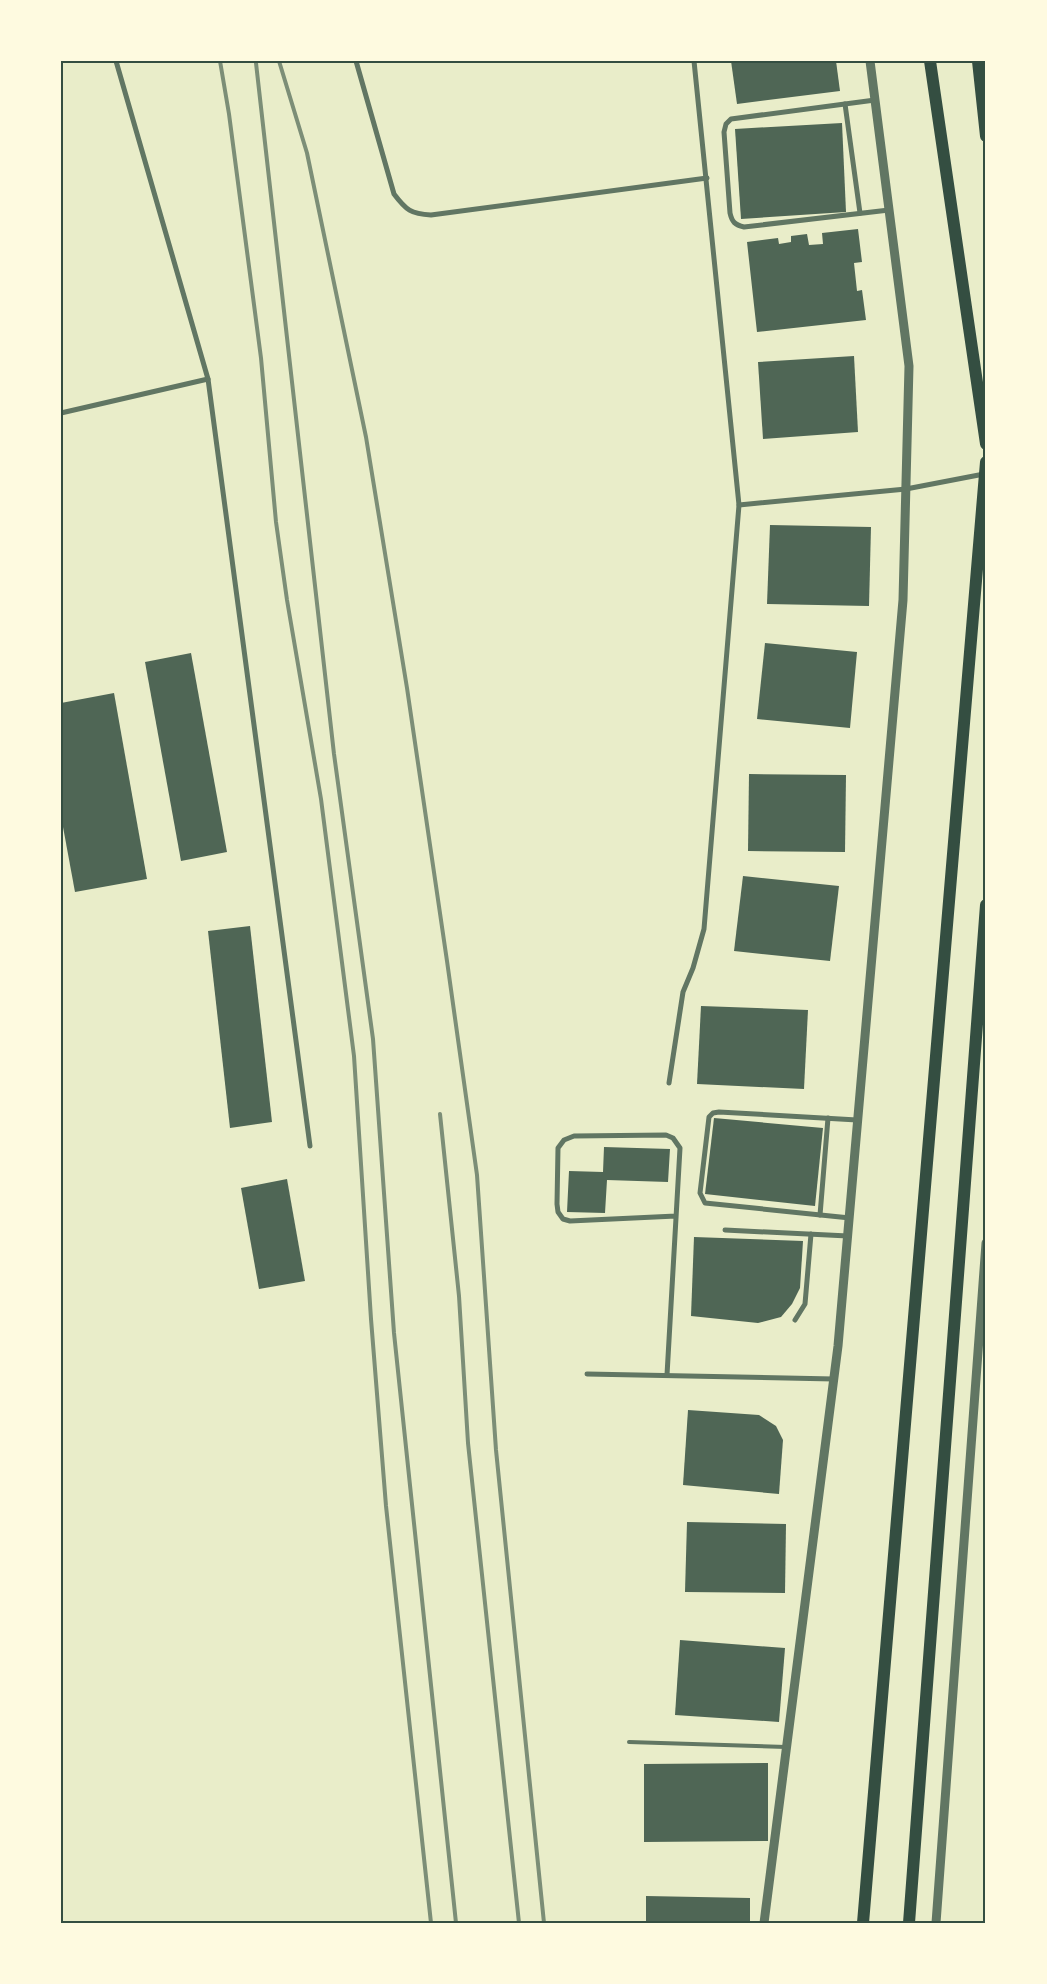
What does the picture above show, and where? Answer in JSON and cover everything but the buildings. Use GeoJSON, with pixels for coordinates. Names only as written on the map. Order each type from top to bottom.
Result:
{"type":"FeatureCollection","features":[{"type":"Feature","properties":{"kind":"main road"},"geometry":{"type":"LineString","coordinates":[[930,61],[986,444]]}},
{"type":"Feature","properties":{"kind":"main road"},"geometry":{"type":"LineString","coordinates":[[978,61],[986,136]]}},
{"type":"Feature","properties":{"kind":"main road"},"geometry":{"type":"LineString","coordinates":[[863,1923],[985,470]]}},
{"type":"Feature","properties":{"kind":"main road"},"geometry":{"type":"LineString","coordinates":[[909,1923],[986,905]]}},
{"type":"Feature","properties":{"kind":"street"},"geometry":{"type":"LineString","coordinates":[[116,61],[208,379],[310,1146]]}},
{"type":"Feature","properties":{"kind":"street"},"geometry":{"type":"LineString","coordinates":[[356,61],[394,194],[403,206],[415,214],[431,215],[707,178]]}},
{"type":"Feature","properties":{"kind":"street"},"geometry":{"type":"LineString","coordinates":[[669,1083],[683,992],[704,929],[739,505],[694,61]]}},
{"type":"Feature","properties":{"kind":"street"},"geometry":{"type":"LineString","coordinates":[[764,1923],[834,1379],[850,1218],[903,600],[909,366],[870,61]]}},
{"type":"Feature","properties":{"kind":"street"},"geometry":{"type":"LineString","coordinates":[[875,100],[731,119],[726,124],[724,132],[730,214],[736,225],[744,227],[889,210]]}},
{"type":"Feature","properties":{"kind":"street"},"geometry":{"type":"LineString","coordinates":[[845,104],[860,213]]}},
{"type":"Feature","properties":{"kind":"street"},"geometry":{"type":"LineString","coordinates":[[61,413],[208,379]]}},
{"type":"Feature","properties":{"kind":"street"},"geometry":{"type":"LineString","coordinates":[[739,505],[906,489],[985,470]]}},
{"type":"Feature","properties":{"kind":"street"},"geometry":{"type":"LineString","coordinates":[[850,1218],[705,1203],[700,1193],[709,1118],[713,1113],[857,1120]]}},
{"type":"Feature","properties":{"kind":"street"},"geometry":{"type":"LineString","coordinates":[[820,1215],[828,1118]]}},
{"type":"Feature","properties":{"kind":"street"},"geometry":{"type":"LineString","coordinates":[[667,1375],[680,1148],[673,1138],[666,1135],[574,1136],[564,1140],[558,1148],[557,1204],[558,1212],[563,1219],[570,1221],[676,1216]]}},
{"type":"Feature","properties":{"kind":"street"},"geometry":{"type":"LineString","coordinates":[[725,1230],[848,1236]]}},
{"type":"Feature","properties":{"kind":"street"},"geometry":{"type":"LineString","coordinates":[[795,1320],[805,1304],[811,1234]]}},
{"type":"Feature","properties":{"kind":"street"},"geometry":{"type":"LineString","coordinates":[[936,1923],[983,1327],[986,1243]]}},
{"type":"Feature","properties":{"kind":"street"},"geometry":{"type":"LineString","coordinates":[[587,1374],[834,1379]]}},
{"type":"Feature","properties":{"kind":"lane"},"geometry":{"type":"LineString","coordinates":[[630,1742],[786,1747]]}},
{"type":"Feature","properties":{"kind":"railway"},"geometry":{"type":"LineString","coordinates":[[220,61],[229,114],[261,358],[276,522],[287,600],[321,799],[354,1056],[371,1319],[386,1506],[431,1923]]}},
{"type":"Feature","properties":{"kind":"railway"},"geometry":{"type":"LineString","coordinates":[[279,61],[307,153],[366,437],[407,688],[447,961],[477,1175],[496,1450],[544,1923]]}},
{"type":"Feature","properties":{"kind":"railway"},"geometry":{"type":"LineString","coordinates":[[256,63],[334,754],[373,1039],[394,1333],[456,1923]]}},
{"type":"Feature","properties":{"kind":"railway"},"geometry":{"type":"LineString","coordinates":[[440,1114],[459,1296],[468,1443],[519,1923]]}}]}
